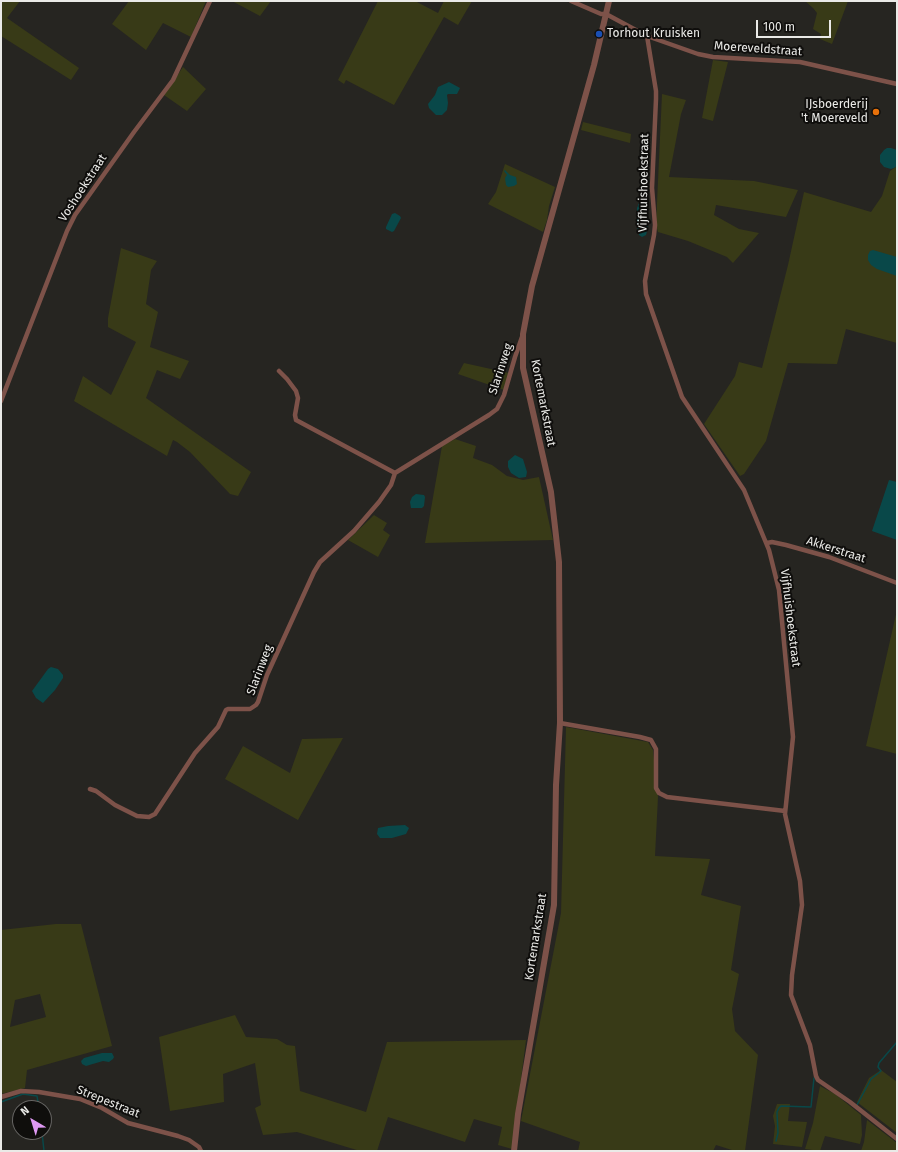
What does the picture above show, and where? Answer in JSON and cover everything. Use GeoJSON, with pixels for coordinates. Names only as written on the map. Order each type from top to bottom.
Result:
{"type":"FeatureCollection","features":[{"type":"Feature","properties":{"kind":"street","name":"Voshoekstraat"},"geometry":{"type":"LineString","coordinates":[[1,401],[67,231],[75,215],[173,80],[210,1]]}},
{"type":"Feature","properties":{"kind":"street","name":"Moereveldstraat"},"geometry":{"type":"LineString","coordinates":[[571,1],[604,14],[647,36],[698,54],[713,57],[800,62],[897,84]]}},
{"type":"Feature","properties":{"kind":"street","name":"Kortemarkstraat"},"geometry":{"type":"LineString","coordinates":[[514,1151],[518,1114],[554,905],[556,785],[560,724],[559,562],[551,492],[523,368],[523,334],[532,286],[594,65],[604,14],[609,1]]}},
{"type":"Feature","properties":{"kind":"street","name":"Vijfhuishoekstraat"},"geometry":{"type":"LineString","coordinates":[[647,36],[656,99],[652,188],[655,225],[645,281],[646,294],[682,397],[744,490],[767,543],[774,564],[779,590],[793,737],[785,811],[800,881],[802,905],[790,992],[810,1045],[816,1076],[821,1083],[850,1102],[897,1139]]}},
{"type":"Feature","properties":{"kind":"street","name":"Slarinweg"},"geometry":{"type":"LineString","coordinates":[[90,789],[96,791],[126,812],[137,816],[149,817],[155,814],[195,753],[218,727],[226,710],[250,708],[256,705],[267,675],[314,572],[320,562],[354,531],[379,502],[391,484],[395,472],[497,409],[504,395],[523,334]]}},
{"type":"Feature","properties":{"kind":"street"},"geometry":{"type":"LineString","coordinates":[[279,371],[296,391],[298,398],[295,415],[296,420],[395,472]]}},
{"type":"Feature","properties":{"kind":"street","name":"Akkerstraat"},"geometry":{"type":"LineString","coordinates":[[767,543],[772,542],[829,556],[897,583]]}},
{"type":"Feature","properties":{"kind":"street"},"geometry":{"type":"LineString","coordinates":[[560,724],[640,736],[651,740],[656,748],[656,788],[659,793],[667,797],[785,811]]}},
{"type":"Feature","properties":{"kind":"street","name":"Strepestraat"},"geometry":{"type":"LineString","coordinates":[[1,1097],[21,1091],[39,1092],[80,1099],[102,1108],[128,1123],[189,1140],[199,1147],[201,1151]]}},
{"type":"Feature","properties":{"kind":"green space"},"geometry":{"type":"Polygon","coordinates":[[[1,1],[20,1],[7,18],[79,68],[71,80],[1,36],[1,1]]]}},
{"type":"Feature","properties":{"kind":"green space"},"geometry":{"type":"Polygon","coordinates":[[[129,1],[206,1],[191,37],[163,23],[146,50],[112,24],[129,1]]]}},
{"type":"Feature","properties":{"kind":"green space"},"geometry":{"type":"Polygon","coordinates":[[[232,1],[271,1],[260,16],[232,1]]]}},
{"type":"Feature","properties":{"kind":"green space"},"geometry":{"type":"Polygon","coordinates":[[[378,1],[415,1],[438,13],[444,1],[472,1],[458,25],[444,17],[394,105],[346,80],[344,84],[338,80],[378,1]]]}},
{"type":"Feature","properties":{"kind":"green space"},"geometry":{"type":"Polygon","coordinates":[[[805,1],[848,1],[832,44],[820,39],[821,34],[813,29],[817,13],[805,1]]]}},
{"type":"Feature","properties":{"kind":"green space"},"geometry":{"type":"Polygon","coordinates":[[[713,60],[728,62],[713,121],[702,118],[713,60]]]}},
{"type":"Feature","properties":{"kind":"green space"},"geometry":{"type":"Polygon","coordinates":[[[183,67],[206,89],[187,111],[164,95],[183,67]]]}},
{"type":"Feature","properties":{"kind":"green space"},"geometry":{"type":"Polygon","coordinates":[[[662,94],[686,100],[681,114],[669,177],[754,181],[798,190],[786,217],[716,205],[714,215],[739,229],[759,233],[733,263],[727,257],[688,241],[658,232],[656,225],[662,94]]]}},
{"type":"Feature","properties":{"kind":"green space"},"geometry":{"type":"Polygon","coordinates":[[[583,122],[631,134],[630,143],[581,130],[583,122]]]}},
{"type":"Feature","properties":{"kind":"green space"},"geometry":{"type":"Polygon","coordinates":[[[505,164],[555,187],[543,232],[488,204],[496,192],[505,164]]]}},
{"type":"Feature","properties":{"kind":"green space"},"geometry":{"type":"Polygon","coordinates":[[[897,166],[897,343],[846,329],[837,364],[788,363],[766,441],[744,474],[740,476],[704,424],[735,376],[739,362],[762,368],[788,265],[804,192],[871,212],[882,196],[890,171],[897,166]]]}},
{"type":"Feature","properties":{"kind":"green space"},"geometry":{"type":"Polygon","coordinates":[[[121,248],[157,261],[151,270],[146,304],[158,312],[150,347],[189,361],[180,379],[157,370],[146,398],[251,472],[238,496],[230,494],[190,452],[177,442],[173,440],[167,456],[74,401],[83,376],[111,395],[136,342],[108,327],[108,318],[121,248]]]}},
{"type":"Feature","properties":{"kind":"green space"},"geometry":{"type":"Polygon","coordinates":[[[464,363],[509,373],[504,390],[458,374],[464,363]]]}},
{"type":"Feature","properties":{"kind":"green space"},"geometry":{"type":"Polygon","coordinates":[[[455,439],[476,446],[473,458],[492,465],[507,476],[523,480],[539,477],[553,540],[425,543],[442,446],[455,439]]]}},
{"type":"Feature","properties":{"kind":"green space"},"geometry":{"type":"Polygon","coordinates":[[[374,515],[387,523],[383,530],[390,535],[378,557],[348,540],[374,515]]]}},
{"type":"Feature","properties":{"kind":"green space"},"geometry":{"type":"Polygon","coordinates":[[[897,610],[897,754],[866,746],[897,610]]]}},
{"type":"Feature","properties":{"kind":"green space"},"geometry":{"type":"Polygon","coordinates":[[[566,727],[648,742],[653,750],[658,797],[655,856],[710,859],[701,895],[741,906],[731,970],[739,974],[732,1009],[735,1031],[758,1055],[745,1151],[735,1151],[716,1145],[713,1151],[578,1151],[580,1142],[521,1121],[561,913],[566,727]]]}},
{"type":"Feature","properties":{"kind":"green space"},"geometry":{"type":"Polygon","coordinates":[[[343,738],[298,820],[225,779],[243,746],[290,773],[302,739],[343,738]]]}},
{"type":"Feature","properties":{"kind":"green space"},"geometry":{"type":"Polygon","coordinates":[[[56,924],[81,924],[112,1046],[27,1070],[25,1088],[1,1094],[1,930],[56,924]],[[40,994],[15,1000],[10,1027],[46,1017],[40,994]]]}},
{"type":"Feature","properties":{"kind":"green space"},"geometry":{"type":"Polygon","coordinates":[[[235,1015],[246,1037],[277,1039],[287,1045],[295,1046],[300,1091],[366,1112],[387,1042],[526,1040],[512,1149],[498,1145],[502,1127],[474,1119],[465,1142],[388,1117],[377,1151],[360,1151],[297,1132],[263,1135],[255,1108],[261,1105],[255,1063],[223,1074],[224,1102],[170,1111],[159,1037],[235,1015]]]}},
{"type":"Feature","properties":{"kind":"green space"},"geometry":{"type":"Polygon","coordinates":[[[881,1070],[897,1082],[897,1133],[857,1102],[869,1078],[881,1070]]]}},
{"type":"Feature","properties":{"kind":"green space"},"geometry":{"type":"Polygon","coordinates":[[[820,1086],[835,1094],[861,1115],[862,1135],[860,1144],[825,1136],[820,1151],[805,1149],[813,1123],[820,1086]]]}},
{"type":"Feature","properties":{"kind":"green space"},"geometry":{"type":"Polygon","coordinates":[[[777,1104],[790,1104],[788,1121],[807,1122],[802,1147],[773,1144],[775,1126],[773,1116],[777,1104]]]}},
{"type":"Feature","properties":{"kind":"green space"},"geometry":{"type":"Polygon","coordinates":[[[867,1120],[897,1143],[897,1151],[861,1151],[864,1142],[867,1120]]]}},
{"type":"Feature","properties":{"kind":"water"},"geometry":{"type":"Polygon","coordinates":[[[449,82],[460,88],[457,94],[447,95],[447,110],[442,115],[436,115],[429,108],[428,104],[435,95],[438,87],[449,82]]]}},
{"type":"Feature","properties":{"kind":"water"},"geometry":{"type":"Polygon","coordinates":[[[887,148],[897,150],[897,166],[891,169],[884,167],[880,162],[880,155],[887,148]]]}},
{"type":"Feature","properties":{"kind":"water"},"geometry":{"type":"Polygon","coordinates":[[[505,170],[510,175],[516,177],[517,184],[508,187],[506,185],[505,178],[507,175],[504,171],[505,170]]]}},
{"type":"Feature","properties":{"kind":"water"},"geometry":{"type":"Polygon","coordinates":[[[642,202],[646,206],[648,227],[646,235],[642,237],[639,235],[637,227],[637,208],[639,203],[642,202]]]}},
{"type":"Feature","properties":{"kind":"water"},"geometry":{"type":"Polygon","coordinates":[[[395,213],[401,218],[392,232],[386,229],[386,227],[392,214],[395,213]]]}},
{"type":"Feature","properties":{"kind":"water"},"geometry":{"type":"Polygon","coordinates":[[[873,250],[897,257],[897,276],[877,269],[871,265],[868,260],[868,255],[870,251],[873,250]]]}},
{"type":"Feature","properties":{"kind":"water"},"geometry":{"type":"Polygon","coordinates":[[[515,455],[523,459],[527,472],[526,477],[519,478],[511,473],[508,467],[508,461],[515,455]]]}},
{"type":"Feature","properties":{"kind":"water"},"geometry":{"type":"Polygon","coordinates":[[[889,480],[897,482],[897,540],[872,531],[889,480]]]}},
{"type":"Feature","properties":{"kind":"water"},"geometry":{"type":"Polygon","coordinates":[[[416,494],[424,495],[425,497],[424,506],[422,508],[411,508],[410,502],[412,497],[416,494]]]}},
{"type":"Feature","properties":{"kind":"water"},"geometry":{"type":"Polygon","coordinates":[[[51,667],[58,669],[63,675],[63,678],[55,690],[43,703],[36,698],[32,691],[51,667]]]}},
{"type":"Feature","properties":{"kind":"water"},"geometry":{"type":"Polygon","coordinates":[[[405,825],[409,828],[406,834],[392,838],[380,838],[377,834],[378,828],[405,825]]]}},
{"type":"Feature","properties":{"kind":"water"},"geometry":{"type":"Polygon","coordinates":[[[102,1053],[112,1053],[114,1057],[109,1062],[103,1061],[86,1066],[82,1064],[81,1061],[84,1058],[102,1053]]]}},
{"type":"Feature","properties":{"kind":"waterway"},"geometry":{"type":"LineString","coordinates":[[857,1105],[871,1079],[881,1071],[878,1067],[879,1063],[897,1042]]}},
{"type":"Feature","properties":{"kind":"waterway"},"geometry":{"type":"LineString","coordinates":[[776,1141],[778,1133],[777,1112],[779,1108],[781,1106],[811,1107],[814,1078]]}},
{"type":"Feature","properties":{"kind":"waterway"},"geometry":{"type":"LineString","coordinates":[[1,1102],[23,1094],[37,1096],[38,1100]]}},
{"type":"Feature","properties":{"kind":"waterway"},"geometry":{"type":"LineString","coordinates":[[43,1140],[44,1151]]}},
{"type":"Feature","properties":{"kind":"place","name":"Torhout Kruisken"},"geometry":{"type":"Point","coordinates":[599,34]}},
{"type":"Feature","properties":{"kind":"place","name":"IJsboerderij 't Moereveld"},"geometry":{"type":"Point","coordinates":[876,112]}}]}
